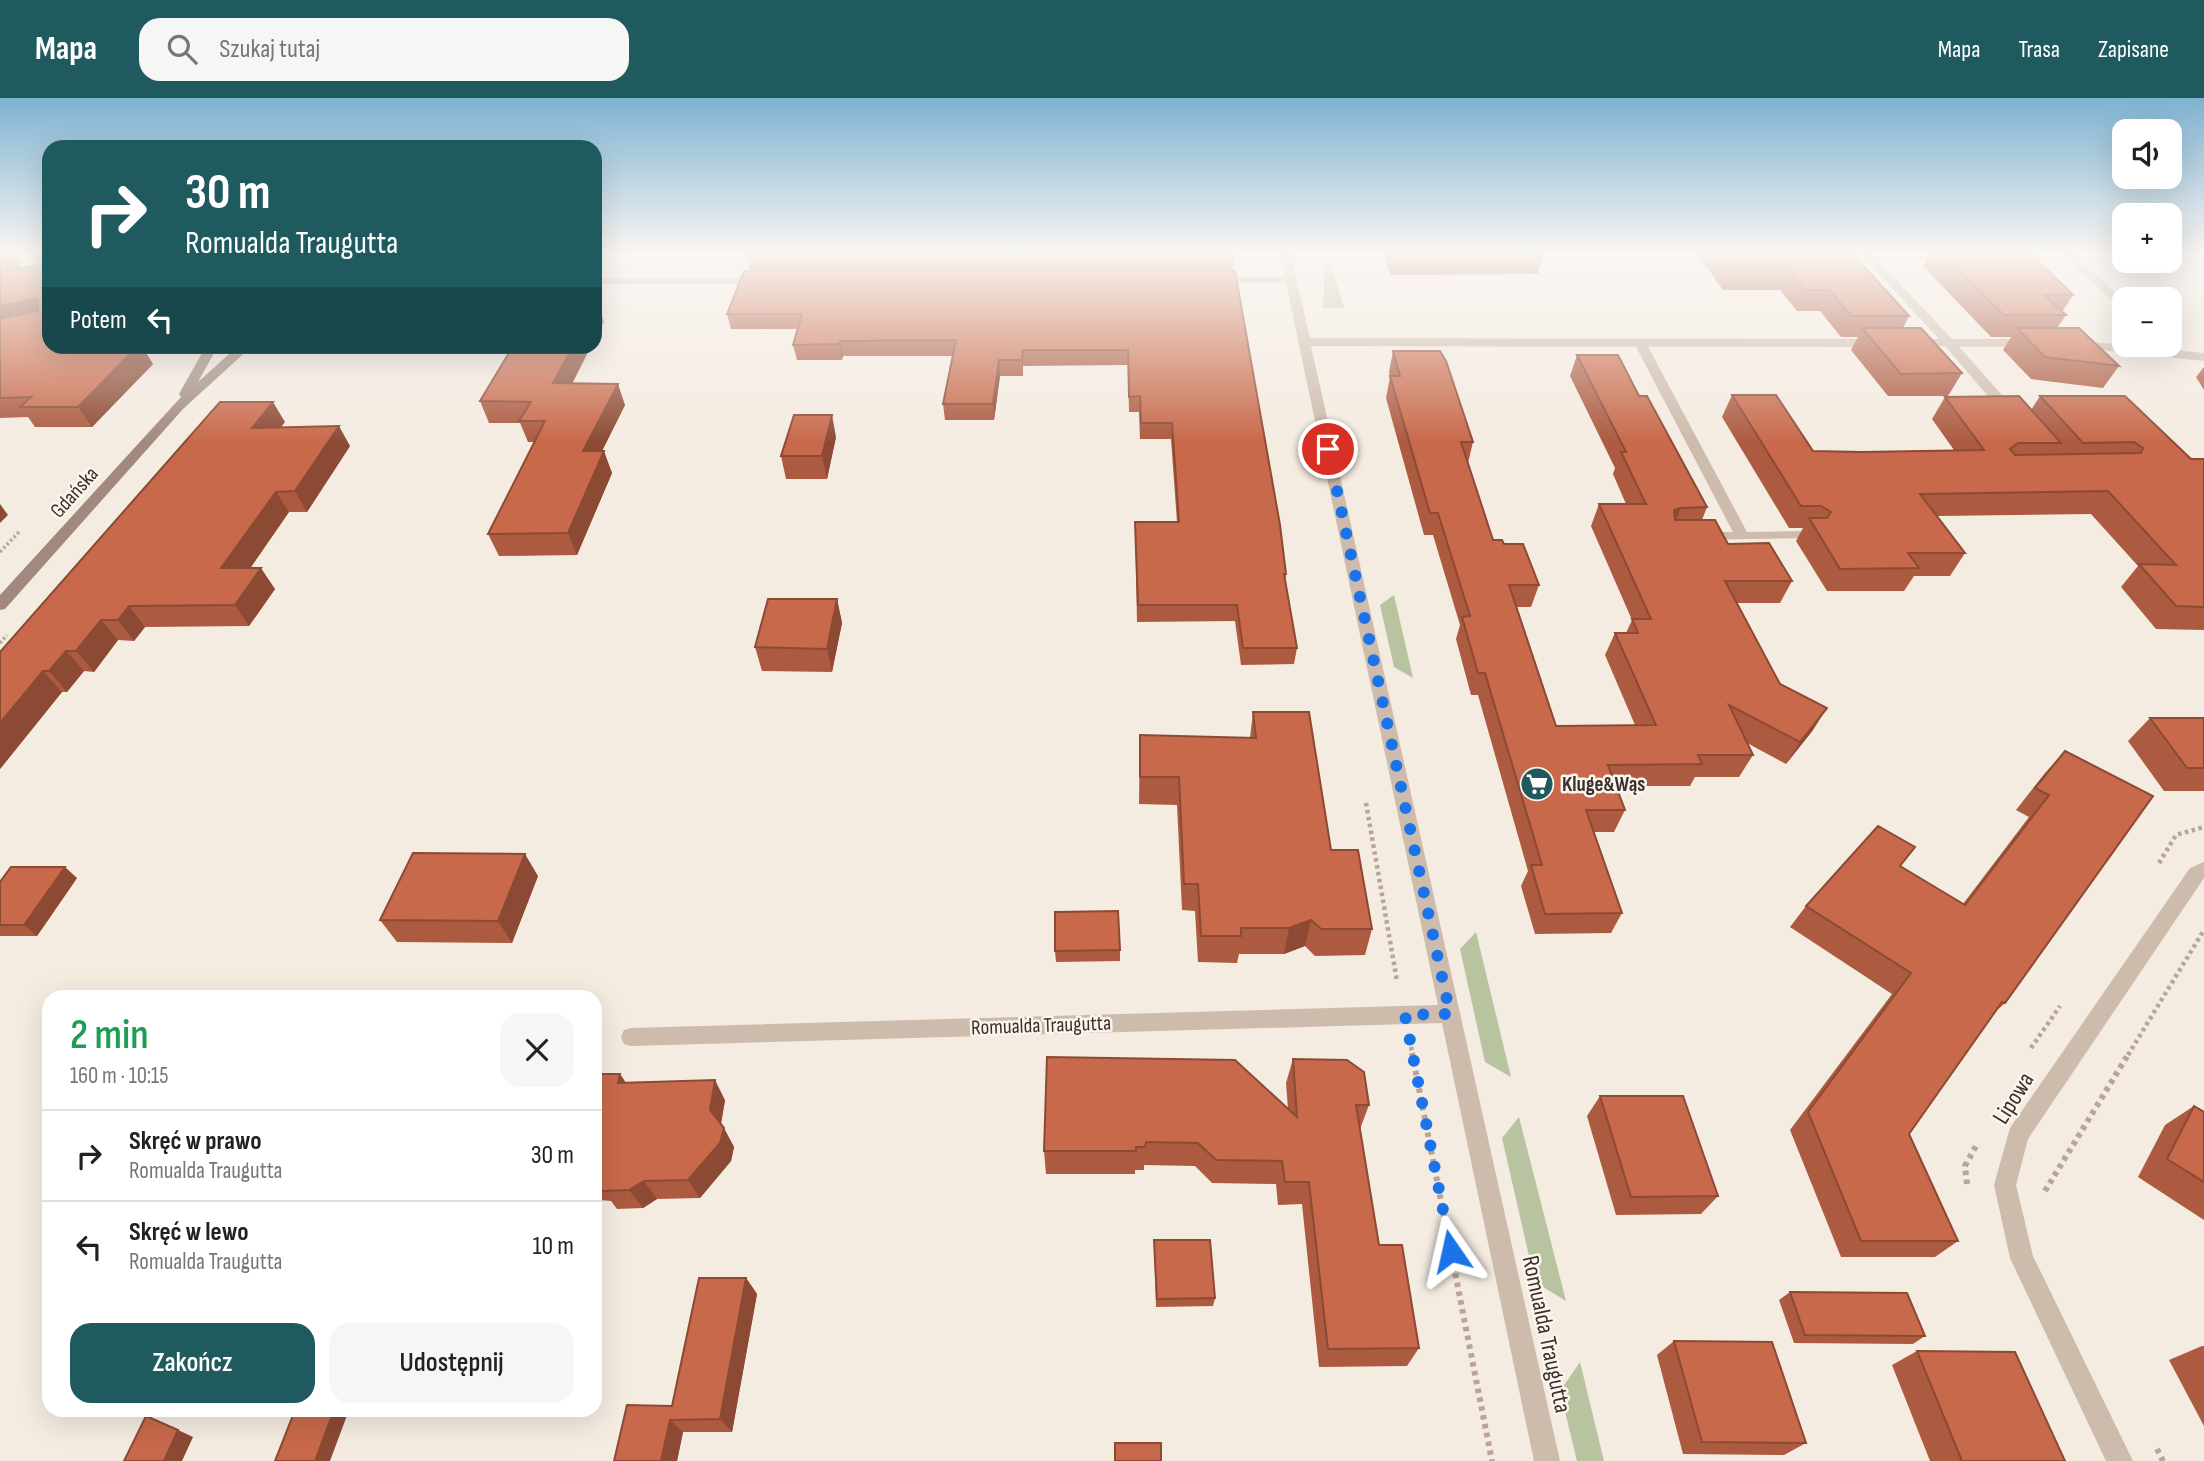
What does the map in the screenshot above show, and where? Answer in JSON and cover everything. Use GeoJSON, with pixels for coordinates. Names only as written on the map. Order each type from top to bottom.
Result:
{"type":"FeatureCollection","features":[{"type":"Feature","properties":{"kind":"main road","name":"Gdańska"},"geometry":{"type":"LineString","coordinates":[[178,406],[207,354]]}},
{"type":"Feature","properties":{"kind":"main road","name":"Gdańska"},"geometry":{"type":"LineString","coordinates":[[0,605],[178,406],[237,354]]}},
{"type":"Feature","properties":{"kind":"street","name":"Romualda Traugutta"},"geometry":{"type":"LineString","coordinates":[[1299,316],[1548,1461]]}},
{"type":"Feature","properties":{"kind":"street"},"geometry":{"type":"LineString","coordinates":[[1923,316],[2019,422]]}},
{"type":"Feature","properties":{"kind":"street"},"geometry":{"type":"LineString","coordinates":[[1305,342],[2039,343]]}},
{"type":"Feature","properties":{"kind":"street"},"geometry":{"type":"LineString","coordinates":[[1640,343],[1742,536]]}},
{"type":"Feature","properties":{"kind":"street"},"geometry":{"type":"LineString","coordinates":[[2066,344],[2112,346]]}},
{"type":"Feature","properties":{"kind":"street"},"geometry":{"type":"LineString","coordinates":[[2182,352],[2204,358]]}},
{"type":"Feature","properties":{"kind":"street"},"geometry":{"type":"LineString","coordinates":[[1682,537],[1809,535]]}},
{"type":"Feature","properties":{"kind":"street","name":"Lipowa"},"geometry":{"type":"LineString","coordinates":[[2120,1461],[2022,1258],[2005,1185],[2018,1135],[2197,873],[2204,869]]}},
{"type":"Feature","properties":{"kind":"street","name":"Romualda Traugutta"},"geometry":{"type":"LineString","coordinates":[[631,1037],[1450,1014]]}},
{"type":"Feature","properties":{"kind":"path"},"geometry":{"type":"LineString","coordinates":[[1366,799],[1492,1461]]}},
{"type":"Feature","properties":{"kind":"path"},"geometry":{"type":"LineString","coordinates":[[2044,1204],[2044,1193],[2076,1136],[2204,930]]}},
{"type":"Feature","properties":{"kind":"path"},"geometry":{"type":"LineString","coordinates":[[2150,1436],[2163,1461]]}},
{"type":"Feature","properties":{"kind":"green space"},"geometry":{"type":"Polygon","coordinates":[[[1394,595],[1413,678],[1394,667],[1380,605],[1394,595]]]}},
{"type":"Feature","properties":{"kind":"green space"},"geometry":{"type":"Polygon","coordinates":[[[1476,932],[1511,1077],[1485,1062],[1460,949],[1476,932]]]}},
{"type":"Feature","properties":{"kind":"green space"},"geometry":{"type":"Polygon","coordinates":[[[1519,1117],[1566,1301],[1535,1282],[1502,1138],[1519,1117]]]}},
{"type":"Feature","properties":{"kind":"green space"},"geometry":{"type":"Polygon","coordinates":[[[1580,1362],[1604,1461],[1577,1461],[1560,1391],[1580,1362]]]}},
{"type":"Feature","properties":{"kind":"building"},"geometry":{"type":"Polygon","coordinates":[[[42,316],[42,354],[130,354],[78,407],[20,407],[31,397],[0,398],[0,319],[42,316]]]}},
{"type":"Feature","properties":{"kind":"building"},"geometry":{"type":"Polygon","coordinates":[[[802,316],[1243,316],[1280,525],[1284,574],[1297,648],[1243,648],[1237,605],[1138,605],[1135,522],[1179,522],[1172,423],[1141,423],[1140,396],[1129,397],[1128,350],[1023,350],[1022,360],[999,360],[993,404],[943,404],[956,340],[840,341],[840,344],[793,345],[802,316]]]}},
{"type":"Feature","properties":{"kind":"building"},"geometry":{"type":"Polygon","coordinates":[[[1862,328],[1921,328],[1962,373],[1901,374],[1862,328]]]}},
{"type":"Feature","properties":{"kind":"building"},"geometry":{"type":"Polygon","coordinates":[[[2017,328],[2079,328],[2119,366],[2045,357],[2017,328]]]}},
{"type":"Feature","properties":{"kind":"building"},"geometry":{"type":"Polygon","coordinates":[[[1393,351],[1440,351],[1446,361],[1473,442],[1461,442],[1493,540],[1502,540],[1504,544],[1523,544],[1539,585],[1509,585],[1556,726],[1656,725],[1615,633],[1638,633],[1632,619],[1651,619],[1599,504],[1646,504],[1621,452],[1626,452],[1577,355],[1618,355],[1639,396],[1647,396],[1707,507],[1674,510],[1675,520],[1715,520],[1728,544],[1769,543],[1792,581],[1725,581],[1780,684],[1827,708],[1800,742],[1729,705],[1753,755],[1698,755],[1702,764],[1608,765],[1625,810],[1586,810],[1622,913],[1545,914],[1531,865],[1542,865],[1485,673],[1478,673],[1462,617],[1470,616],[1438,513],[1430,513],[1390,376],[1400,376],[1393,351]]]}},
{"type":"Feature","properties":{"kind":"building"},"geometry":{"type":"Polygon","coordinates":[[[508,354],[569,354],[553,383],[618,384],[583,451],[604,451],[568,533],[488,534],[545,421],[519,421],[531,402],[480,401],[508,354]]]}},
{"type":"Feature","properties":{"kind":"building"},"geometry":{"type":"Polygon","coordinates":[[[1732,395],[1776,395],[1813,451],[1861,452],[1984,450],[1945,397],[2019,396],[2061,443],[2018,443],[2010,449],[2015,455],[2141,453],[2143,448],[2134,442],[2083,443],[2040,396],[2125,396],[2191,459],[2204,459],[2204,607],[2176,606],[2139,564],[2176,565],[2108,491],[1920,494],[1965,553],[1908,553],[1919,568],[1840,569],[1809,518],[1827,518],[1831,512],[1821,506],[1801,506],[1732,395]]]}},
{"type":"Feature","properties":{"kind":"building"},"geometry":{"type":"Polygon","coordinates":[[[220,402],[273,402],[252,428],[339,426],[295,491],[276,492],[221,568],[261,568],[235,605],[129,606],[118,620],[101,620],[76,651],[66,651],[49,671],[43,671],[0,723],[0,652],[220,402]]]}},
{"type":"Feature","properties":{"kind":"building"},"geometry":{"type":"Polygon","coordinates":[[[794,415],[832,415],[822,456],[781,456],[794,415]]]}},
{"type":"Feature","properties":{"kind":"building"},"geometry":{"type":"Polygon","coordinates":[[[768,599],[837,599],[827,649],[755,647],[768,599]]]}},
{"type":"Feature","properties":{"kind":"building"},"geometry":{"type":"Polygon","coordinates":[[[1253,712],[1309,712],[1331,850],[1358,850],[1372,929],[1321,929],[1311,920],[1289,928],[1241,928],[1241,936],[1201,936],[1198,884],[1184,884],[1179,777],[1140,777],[1140,735],[1256,738],[1253,712]]]}},
{"type":"Feature","properties":{"kind":"building"},"geometry":{"type":"Polygon","coordinates":[[[2150,718],[2204,718],[2204,768],[2187,768],[2150,718]]]}},
{"type":"Feature","properties":{"kind":"building"},"geometry":{"type":"Polygon","coordinates":[[[2065,751],[2153,796],[1909,1134],[1958,1241],[1861,1241],[1808,1112],[1911,973],[1806,906],[1878,826],[1915,847],[1900,866],[1965,905],[2049,795],[2035,788],[2065,751]]]}},
{"type":"Feature","properties":{"kind":"building"},"geometry":{"type":"Polygon","coordinates":[[[413,853],[525,854],[498,921],[380,920],[413,853]]]}},
{"type":"Feature","properties":{"kind":"building"},"geometry":{"type":"Polygon","coordinates":[[[11,867],[65,867],[24,925],[0,925],[0,882],[11,867]]]}},
{"type":"Feature","properties":{"kind":"building"},"geometry":{"type":"Polygon","coordinates":[[[1118,911],[1120,950],[1055,951],[1055,912],[1118,911]]]}},
{"type":"Feature","properties":{"kind":"building"},"geometry":{"type":"Polygon","coordinates":[[[1047,1057],[1235,1060],[1297,1117],[1293,1059],[1347,1060],[1364,1072],[1369,1105],[1356,1105],[1379,1245],[1402,1245],[1419,1348],[1328,1349],[1309,1182],[1285,1182],[1282,1161],[1216,1160],[1198,1143],[1146,1142],[1145,1147],[1136,1147],[1136,1151],[1044,1151],[1047,1057]]]}},
{"type":"Feature","properties":{"kind":"building"},"geometry":{"type":"Polygon","coordinates":[[[602,1074],[620,1074],[618,1083],[715,1080],[710,1110],[724,1128],[720,1143],[688,1180],[644,1181],[629,1190],[603,1191],[602,1074]]]}},
{"type":"Feature","properties":{"kind":"building"},"geometry":{"type":"Polygon","coordinates":[[[1600,1096],[1683,1096],[1718,1196],[1631,1197],[1600,1096]]]}},
{"type":"Feature","properties":{"kind":"building"},"geometry":{"type":"Polygon","coordinates":[[[2194,1106],[2204,1112],[2204,1182],[2167,1159],[2194,1106]]]}},
{"type":"Feature","properties":{"kind":"building"},"geometry":{"type":"Polygon","coordinates":[[[1154,1240],[1210,1240],[1215,1298],[1157,1299],[1154,1240]]]}},
{"type":"Feature","properties":{"kind":"building"},"geometry":{"type":"Polygon","coordinates":[[[699,1278],[746,1278],[720,1419],[670,1420],[661,1461],[614,1461],[627,1405],[672,1406],[699,1278]]]}},
{"type":"Feature","properties":{"kind":"building"},"geometry":{"type":"Polygon","coordinates":[[[1790,1292],[1907,1293],[1925,1336],[1805,1335],[1790,1292]]]}},
{"type":"Feature","properties":{"kind":"building"},"geometry":{"type":"Polygon","coordinates":[[[1674,1341],[1772,1342],[1806,1443],[1702,1442],[1674,1341]]]}},
{"type":"Feature","properties":{"kind":"building"},"geometry":{"type":"Polygon","coordinates":[[[1917,1351],[2015,1352],[2065,1461],[1962,1461],[1917,1351]]]}},
{"type":"Feature","properties":{"kind":"building"},"geometry":{"type":"Polygon","coordinates":[[[146,1417],[178,1430],[164,1461],[124,1461],[146,1417]]]}},
{"type":"Feature","properties":{"kind":"building"},"geometry":{"type":"Polygon","coordinates":[[[292,1417],[331,1417],[315,1461],[275,1461],[292,1417]]]}},
{"type":"Feature","properties":{"kind":"building"},"geometry":{"type":"Polygon","coordinates":[[[1115,1443],[1161,1443],[1161,1461],[1115,1461],[1115,1443]]]}},
{"type":"Feature","properties":{"kind":"place","name":"Kluge&Wąs"},"geometry":{"type":"Point","coordinates":[1537,784]}},
{"type":"Feature","properties":{"kind":"route"},"geometry":{"type":"LineString","coordinates":[[1328,449],[1450,1014],[1405,1015],[1451,1251]]}}]}
